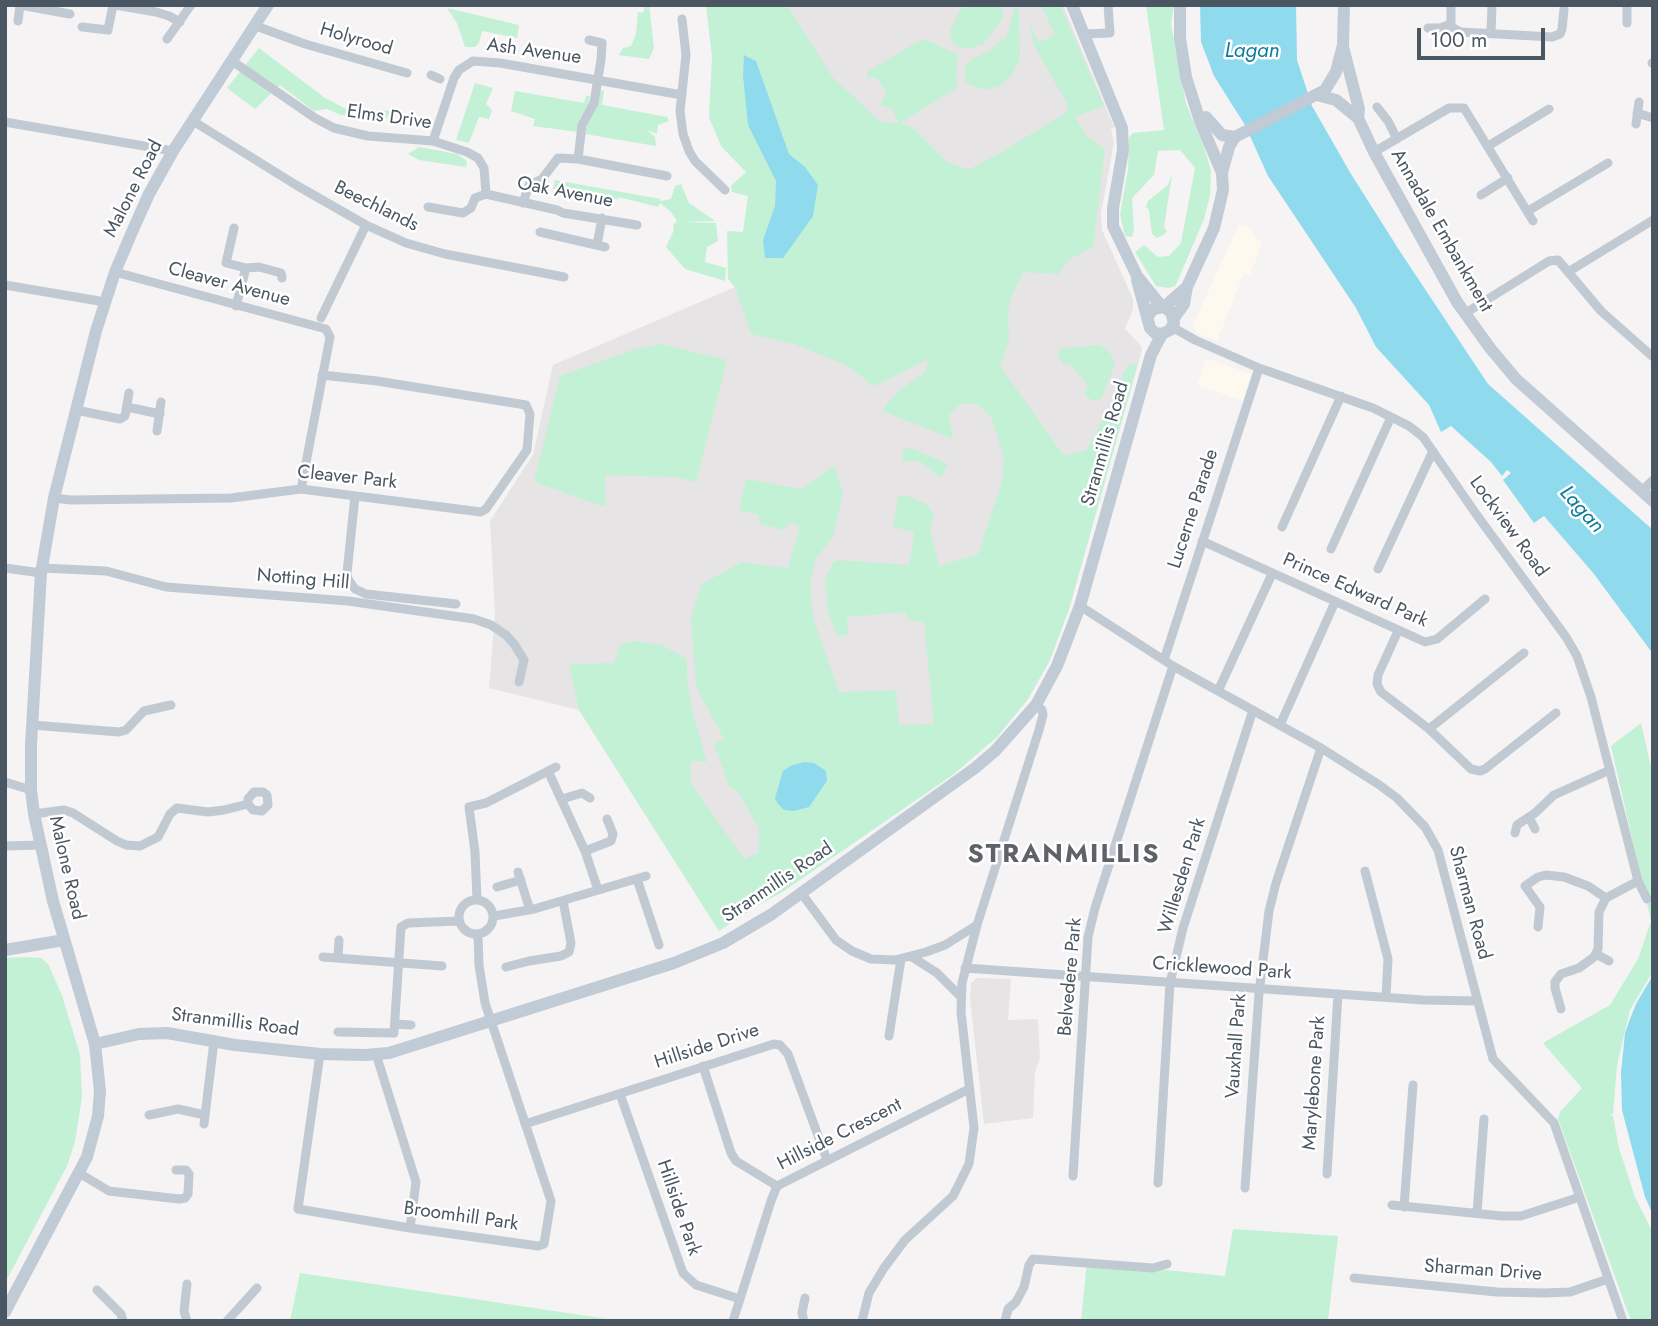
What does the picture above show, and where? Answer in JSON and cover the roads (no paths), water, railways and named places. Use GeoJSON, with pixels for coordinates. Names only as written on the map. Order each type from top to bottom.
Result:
{"type":"FeatureCollection","features":[{"type":"Feature","properties":{"kind":"street"},"geometry":{"type":"LineString","coordinates":[[18,21],[20,5],[69,14]]}},
{"type":"Feature","properties":{"kind":"street"},"geometry":{"type":"LineString","coordinates":[[82,27],[108,30],[114,5],[169,16],[180,22]]}},
{"type":"Feature","properties":{"kind":"street"},"geometry":{"type":"LineString","coordinates":[[167,38],[191,5]]}},
{"type":"Feature","properties":{"kind":"street","name":"Malone Road"},"geometry":{"type":"LineString","coordinates":[[5,1312],[79,1173],[90,1147],[98,1116],[100,1078],[95,1044],[64,940],[40,845],[31,790],[32,725],[42,570],[54,498],[115,272],[149,194],[173,151],[268,5]]}},
{"type":"Feature","properties":{"kind":"street"},"geometry":{"type":"LineString","coordinates":[[1072,5],[1122,128],[1124,150],[1113,208],[1113,226],[1137,276],[1148,325],[1165,327],[1171,312],[1163,307],[1137,276]]}},
{"type":"Feature","properties":{"kind":"street"},"geometry":{"type":"LineString","coordinates":[[1084,34],[1110,33],[1108,5]]}},
{"type":"Feature","properties":{"kind":"street"},"geometry":{"type":"LineString","coordinates":[[1180,5],[1180,38],[1191,93],[1222,173]]}},
{"type":"Feature","properties":{"kind":"street","name":"Annadale Embankment"},"geometry":{"type":"LineString","coordinates":[[1344,5],[1343,45],[1359,109],[1358,118],[1374,152],[1464,314],[1516,379],[1653,501]]}},
{"type":"Feature","properties":{"kind":"street"},"geometry":{"type":"LineString","coordinates":[[1451,5],[1451,24],[1461,32],[1556,36],[1562,29],[1564,9]]}},
{"type":"Feature","properties":{"kind":"street"},"geometry":{"type":"LineString","coordinates":[[1491,33],[1492,5]]}},
{"type":"Feature","properties":{"kind":"street"},"geometry":{"type":"LineString","coordinates":[[1627,5],[1627,23]]}},
{"type":"Feature","properties":{"kind":"street"},"geometry":{"type":"LineString","coordinates":[[682,19],[686,55],[680,121],[689,151],[695,161],[725,190]]}},
{"type":"Feature","properties":{"kind":"street"},"geometry":{"type":"LineString","coordinates":[[1428,28],[1451,24]]}},
{"type":"Feature","properties":{"kind":"street","name":"Holyrood"},"geometry":{"type":"LineString","coordinates":[[256,26],[305,44],[407,73]]}},
{"type":"Feature","properties":{"kind":"street"},"geometry":{"type":"LineString","coordinates":[[578,159],[582,125],[594,103],[602,43],[589,40]]}},
{"type":"Feature","properties":{"kind":"street","name":"Annadale Embankment"},"geometry":{"type":"LineString","coordinates":[[1315,96],[1331,81],[1343,45]]}},
{"type":"Feature","properties":{"kind":"street","name":"Elms Drive"},"geometry":{"type":"LineString","coordinates":[[232,61],[334,128],[368,136],[433,141],[467,152],[478,158],[484,168],[486,194]]}},
{"type":"Feature","properties":{"kind":"street","name":"Ash Avenue"},"geometry":{"type":"LineString","coordinates":[[433,141],[442,80],[467,64],[482,61],[682,95]]}},
{"type":"Feature","properties":{"kind":"street"},"geometry":{"type":"LineString","coordinates":[[1191,93],[1217,132],[1226,137],[1238,136],[1315,96],[1336,100],[1358,118]]}},
{"type":"Feature","properties":{"kind":"street"},"geometry":{"type":"LineString","coordinates":[[1636,124],[1639,102]]}},
{"type":"Feature","properties":{"kind":"street"},"geometry":{"type":"LineString","coordinates":[[1374,152],[1449,108],[1460,106],[1468,111],[1533,221]]}},
{"type":"Feature","properties":{"kind":"street"},"geometry":{"type":"LineString","coordinates":[[1377,107],[1397,139]]}},
{"type":"Feature","properties":{"kind":"street"},"geometry":{"type":"LineString","coordinates":[[1488,146],[1549,109]]}},
{"type":"Feature","properties":{"kind":"street"},"geometry":{"type":"LineString","coordinates":[[1637,113],[1653,118]]}},
{"type":"Feature","properties":{"kind":"street","name":"Beechlands"},"geometry":{"type":"LineString","coordinates":[[193,121],[296,186],[366,225],[426,250],[564,277]]}},
{"type":"Feature","properties":{"kind":"street"},"geometry":{"type":"LineString","coordinates":[[5,122],[173,151]]}},
{"type":"Feature","properties":{"kind":"street"},"geometry":{"type":"LineString","coordinates":[[1222,173],[1229,147],[1238,136]]}},
{"type":"Feature","properties":{"kind":"street"},"geometry":{"type":"LineString","coordinates":[[523,203],[528,187],[542,179],[555,160],[563,157],[667,176]]}},
{"type":"Feature","properties":{"kind":"street"},"geometry":{"type":"LineString","coordinates":[[1528,211],[1608,163]]}},
{"type":"Feature","properties":{"kind":"street","name":"Stranmillis Road"},"geometry":{"type":"LineString","coordinates":[[95,1044],[150,1033],[167,1033],[320,1054],[376,1055],[642,974],[699,954],[751,928],[975,768],[995,751],[1036,705],[1057,666],[1080,606],[1151,355],[1165,327],[1184,304],[1187,287],[1216,224],[1223,190],[1222,173]]}},
{"type":"Feature","properties":{"kind":"street"},"geometry":{"type":"LineString","coordinates":[[1481,195],[1508,178]]}},
{"type":"Feature","properties":{"kind":"street"},"geometry":{"type":"LineString","coordinates":[[428,207],[463,212],[471,208],[475,198],[486,194]]}},
{"type":"Feature","properties":{"kind":"street","name":"Oak Avenue"},"geometry":{"type":"LineString","coordinates":[[486,194],[562,213],[637,225]]}},
{"type":"Feature","properties":{"kind":"street"},"geometry":{"type":"LineString","coordinates":[[540,232],[601,246],[602,218]]}},
{"type":"Feature","properties":{"kind":"street"},"geometry":{"type":"LineString","coordinates":[[1568,272],[1653,220]]}},
{"type":"Feature","properties":{"kind":"street"},"geometry":{"type":"LineString","coordinates":[[321,318],[366,225]]}},
{"type":"Feature","properties":{"kind":"street"},"geometry":{"type":"LineString","coordinates":[[234,228],[226,263],[246,268],[259,267],[281,274],[282,278]]}},
{"type":"Feature","properties":{"kind":"street"},"geometry":{"type":"LineString","coordinates":[[1464,314],[1554,260],[1561,262],[1595,306],[1653,357]]}},
{"type":"Feature","properties":{"kind":"street"},"geometry":{"type":"LineString","coordinates":[[236,306],[246,268]]}},
{"type":"Feature","properties":{"kind":"street","name":"Cleaver Avenue"},"geometry":{"type":"LineString","coordinates":[[115,272],[326,329],[330,337],[322,375]]}},
{"type":"Feature","properties":{"kind":"street"},"geometry":{"type":"LineString","coordinates":[[5,285],[105,302]]}},
{"type":"Feature","properties":{"kind":"street"},"geometry":{"type":"LineString","coordinates":[[1148,316],[1153,309],[1163,307],[1187,287]]}},
{"type":"Feature","properties":{"kind":"street","name":"Lockview Road"},"geometry":{"type":"LineString","coordinates":[[1165,327],[1259,368],[1341,396],[1417,431],[1573,648],[1588,688],[1638,881],[1647,899]]}},
{"type":"Feature","properties":{"kind":"street","name":"Lucerne Parade"},"geometry":{"type":"LineString","coordinates":[[1164,660],[1259,368]]}},
{"type":"Feature","properties":{"kind":"street"},"geometry":{"type":"LineString","coordinates":[[301,489],[322,375]]}},
{"type":"Feature","properties":{"kind":"street","name":"Cleaver Park"},"geometry":{"type":"LineString","coordinates":[[54,498],[231,498],[301,489],[481,512],[486,509],[527,450],[530,414],[526,405],[322,375]]}},
{"type":"Feature","properties":{"kind":"street"},"geometry":{"type":"LineString","coordinates":[[76,410],[120,419],[125,416],[129,393]]}},
{"type":"Feature","properties":{"kind":"street"},"geometry":{"type":"LineString","coordinates":[[1282,527],[1341,396]]}},
{"type":"Feature","properties":{"kind":"street"},"geometry":{"type":"LineString","coordinates":[[157,431],[161,402]]}},
{"type":"Feature","properties":{"kind":"street"},"geometry":{"type":"LineString","coordinates":[[127,407],[160,414]]}},
{"type":"Feature","properties":{"kind":"street"},"geometry":{"type":"LineString","coordinates":[[1331,549],[1391,417]]}},
{"type":"Feature","properties":{"kind":"street"},"geometry":{"type":"LineString","coordinates":[[1378,569],[1433,451]]}},
{"type":"Feature","properties":{"kind":"street"},"geometry":{"type":"LineString","coordinates":[[1642,491],[1653,480]]}},
{"type":"Feature","properties":{"kind":"street"},"geometry":{"type":"LineString","coordinates":[[355,496],[347,573],[355,589],[366,594],[456,604]]}},
{"type":"Feature","properties":{"kind":"street","name":"Prince Edward Park"},"geometry":{"type":"LineString","coordinates":[[1202,541],[1419,640],[1431,641],[1485,600]]}},
{"type":"Feature","properties":{"kind":"street","name":"Notting Hill"},"geometry":{"type":"LineString","coordinates":[[5,568],[106,571],[166,587],[359,603],[474,619],[499,630],[514,643],[524,660],[519,682]]}},
{"type":"Feature","properties":{"kind":"street"},"geometry":{"type":"LineString","coordinates":[[1218,691],[1272,574]]}},
{"type":"Feature","properties":{"kind":"street"},"geometry":{"type":"LineString","coordinates":[[1280,725],[1335,602]]}},
{"type":"Feature","properties":{"kind":"street","name":"Sharman Road"},"geometry":{"type":"LineString","coordinates":[[1080,606],[1173,666],[1321,748],[1397,798],[1432,838],[1444,872],[1493,1059],[1554,1123],[1623,1321]]}},
{"type":"Feature","properties":{"kind":"street"},"geometry":{"type":"LineString","coordinates":[[1398,631],[1378,675],[1378,688],[1429,729],[1471,769],[1480,771],[1490,765],[1556,713]]}},
{"type":"Feature","properties":{"kind":"street"},"geometry":{"type":"LineString","coordinates":[[1429,729],[1524,653]]}},
{"type":"Feature","properties":{"kind":"street","name":"Belvedere Park"},"geometry":{"type":"LineString","coordinates":[[1073,1176],[1088,937],[1173,666]]}},
{"type":"Feature","properties":{"kind":"street"},"geometry":{"type":"LineString","coordinates":[[32,725],[119,732],[126,730],[144,711],[171,705]]}},
{"type":"Feature","properties":{"kind":"street"},"geometry":{"type":"LineString","coordinates":[[862,1321],[869,1293],[884,1268],[905,1240],[953,1196],[965,1176],[974,1139],[960,996],[976,925],[1043,715],[1036,705]]}},
{"type":"Feature","properties":{"kind":"street","name":"Willesden Park"},"geometry":{"type":"LineString","coordinates":[[1158,1183],[1170,983],[1182,928],[1253,710]]}},
{"type":"Feature","properties":{"kind":"street","name":"Vauxhall Park"},"geometry":{"type":"LineString","coordinates":[[1244,1188],[1259,989],[1271,900],[1321,748]]}},
{"type":"Feature","properties":{"kind":"street"},"geometry":{"type":"LineString","coordinates":[[477,900],[475,852],[469,807],[486,803],[552,769],[598,890]]}},
{"type":"Feature","properties":{"kind":"street"},"geometry":{"type":"LineString","coordinates":[[1515,833],[1517,825],[1562,790],[1610,770]]}},
{"type":"Feature","properties":{"kind":"street"},"geometry":{"type":"LineString","coordinates":[[5,782],[31,790]]}},
{"type":"Feature","properties":{"kind":"street"},"geometry":{"type":"LineString","coordinates":[[562,799],[582,793],[590,798]]}},
{"type":"Feature","properties":{"kind":"street"},"geometry":{"type":"LineString","coordinates":[[34,814],[64,810],[117,841],[140,846],[158,837],[170,814],[177,808],[216,811],[248,804]]}},
{"type":"Feature","properties":{"kind":"street"},"geometry":{"type":"LineString","coordinates":[[1528,817],[1535,829]]}},
{"type":"Feature","properties":{"kind":"street"},"geometry":{"type":"LineString","coordinates":[[584,851],[611,841],[613,834],[607,819]]}},
{"type":"Feature","properties":{"kind":"street"},"geometry":{"type":"LineString","coordinates":[[5,846],[40,845]]}},
{"type":"Feature","properties":{"kind":"street"},"geometry":{"type":"LineString","coordinates":[[1365,871],[1388,959],[1386,997]]}},
{"type":"Feature","properties":{"kind":"street"},"geometry":{"type":"LineString","coordinates":[[497,887],[520,876],[530,910]]}},
{"type":"Feature","properties":{"kind":"street"},"geometry":{"type":"LineString","coordinates":[[1538,928],[1540,907],[1525,886],[1538,877],[1564,877],[1588,886],[1606,898]]}},
{"type":"Feature","properties":{"kind":"street"},"geometry":{"type":"LineString","coordinates":[[494,916],[530,910],[641,878],[659,945]]}},
{"type":"Feature","properties":{"kind":"street"},"geometry":{"type":"LineString","coordinates":[[1561,1009],[1555,988],[1557,978],[1585,965],[1596,954],[1599,912],[1606,898],[1638,881]]}},
{"type":"Feature","properties":{"kind":"street"},"geometry":{"type":"LineString","coordinates":[[802,894],[829,932],[844,946],[872,959],[912,957],[945,945],[976,925]]}},
{"type":"Feature","properties":{"kind":"street"},"geometry":{"type":"LineString","coordinates":[[477,900],[490,907],[494,916],[491,926],[478,935],[464,930],[459,921],[462,907],[477,900]]}},
{"type":"Feature","properties":{"kind":"street"},"geometry":{"type":"LineString","coordinates":[[506,967],[561,957],[569,953],[571,943],[563,901]]}},
{"type":"Feature","properties":{"kind":"street"},"geometry":{"type":"LineString","coordinates":[[395,1028],[400,931],[404,924],[459,921]]}},
{"type":"Feature","properties":{"kind":"street","name":"Broomhill Park"},"geometry":{"type":"LineString","coordinates":[[320,1054],[298,1209],[410,1228],[538,1246],[544,1244],[551,1201],[490,1020],[481,985],[478,935]]}},
{"type":"Feature","properties":{"kind":"street"},"geometry":{"type":"LineString","coordinates":[[5,950],[64,940]]}},
{"type":"Feature","properties":{"kind":"street"},"geometry":{"type":"LineString","coordinates":[[338,958],[339,940]]}},
{"type":"Feature","properties":{"kind":"street"},"geometry":{"type":"LineString","coordinates":[[1596,954],[1609,961]]}},
{"type":"Feature","properties":{"kind":"street"},"geometry":{"type":"LineString","coordinates":[[323,957],[442,966]]}},
{"type":"Feature","properties":{"kind":"street"},"geometry":{"type":"LineString","coordinates":[[912,957],[929,967],[960,996]]}},
{"type":"Feature","properties":{"kind":"street"},"geometry":{"type":"LineString","coordinates":[[889,1036],[901,959]]}},
{"type":"Feature","properties":{"kind":"street","name":"Cricklewood Park"},"geometry":{"type":"LineString","coordinates":[[965,968],[1458,1002],[1477,1000]]}},
{"type":"Feature","properties":{"kind":"street","name":"Marylebone Park"},"geometry":{"type":"LineString","coordinates":[[1327,1174],[1338,994]]}},
{"type":"Feature","properties":{"kind":"street"},"geometry":{"type":"LineString","coordinates":[[338,1032],[411,1025]]}},
{"type":"Feature","properties":{"kind":"street"},"geometry":{"type":"LineString","coordinates":[[152,1111],[178,1109],[204,1120],[214,1041]]}},
{"type":"Feature","properties":{"kind":"street","name":"Hillside Drive"},"geometry":{"type":"LineString","coordinates":[[525,1124],[768,1045],[780,1045],[785,1049],[827,1160]]}},
{"type":"Feature","properties":{"kind":"street"},"geometry":{"type":"LineString","coordinates":[[376,1055],[416,1182],[410,1228]]}},
{"type":"Feature","properties":{"kind":"street"},"geometry":{"type":"LineString","coordinates":[[703,1066],[731,1153],[736,1161],[777,1186]]}},
{"type":"Feature","properties":{"kind":"street"},"geometry":{"type":"LineString","coordinates":[[1404,1206],[1413,1085]]}},
{"type":"Feature","properties":{"kind":"street","name":"Hillside Crescent"},"geometry":{"type":"LineString","coordinates":[[733,1321],[777,1186],[969,1089]]}},
{"type":"Feature","properties":{"kind":"street","name":"Hillside Park"},"geometry":{"type":"LineString","coordinates":[[620,1094],[683,1273],[696,1285],[740,1299]]}},
{"type":"Feature","properties":{"kind":"street"},"geometry":{"type":"LineString","coordinates":[[1478,1213],[1484,1119]]}},
{"type":"Feature","properties":{"kind":"street"},"geometry":{"type":"LineString","coordinates":[[79,1173],[110,1191],[185,1198],[188,1194],[189,1174],[186,1170],[176,1170]]}},
{"type":"Feature","properties":{"kind":"street"},"geometry":{"type":"LineString","coordinates":[[1392,1205],[1521,1216],[1580,1197]]}},
{"type":"Feature","properties":{"kind":"street"},"geometry":{"type":"LineString","coordinates":[[1005,1321],[1008,1309],[1016,1302],[1024,1287],[1033,1259],[1153,1268],[1167,1264]]}},
{"type":"Feature","properties":{"kind":"street","name":"Sharman Drive"},"geometry":{"type":"LineString","coordinates":[[1354,1278],[1497,1292],[1544,1293],[1570,1292],[1608,1279]]}},
{"type":"Feature","properties":{"kind":"street"},"geometry":{"type":"LineString","coordinates":[[187,1283],[184,1311],[187,1321]]}},
{"type":"Feature","properties":{"kind":"street"},"geometry":{"type":"LineString","coordinates":[[227,1321],[257,1288]]}},
{"type":"Feature","properties":{"kind":"street"},"geometry":{"type":"LineString","coordinates":[[97,1290],[121,1314],[123,1321]]}},
{"type":"Feature","properties":{"kind":"street"},"geometry":{"type":"LineString","coordinates":[[804,1321],[802,1313],[805,1298]]}},
{"type":"Feature","properties":{"kind":"water","name":"Lagan"},"geometry":{"type":"Polygon","coordinates":[[[1200,5],[1296,5],[1297,60],[1312,106],[1401,253],[1488,384],[1653,530],[1653,654],[1594,574],[1544,516],[1534,523],[1503,480],[1511,473],[1507,470],[1502,476],[1491,462],[1451,426],[1441,432],[1429,405],[1376,347],[1356,308],[1268,176],[1245,125],[1214,76],[1201,42],[1200,5]]]}},
{"type":"Feature","properties":{"kind":"water"},"geometry":{"type":"Polygon","coordinates":[[[744,55],[756,61],[789,154],[805,167],[818,185],[813,216],[783,258],[765,258],[763,240],[775,206],[776,181],[748,125],[743,75],[744,55]]]}},
{"type":"Feature","properties":{"kind":"water"},"geometry":{"type":"Polygon","coordinates":[[[804,762],[814,763],[826,771],[827,781],[809,807],[794,811],[784,810],[775,798],[783,771],[804,762]]]}},
{"type":"Feature","properties":{"kind":"water"},"geometry":{"type":"Polygon","coordinates":[[[1653,975],[1653,1215],[1645,1197],[1622,1110],[1621,1073],[1625,1033],[1636,1004],[1653,975]]]}},
{"type":"Feature","properties":{"kind":"district","name":"STRANMILLIS"},"geometry":{"type":"Point","coordinates":[1064,856]}}]}
